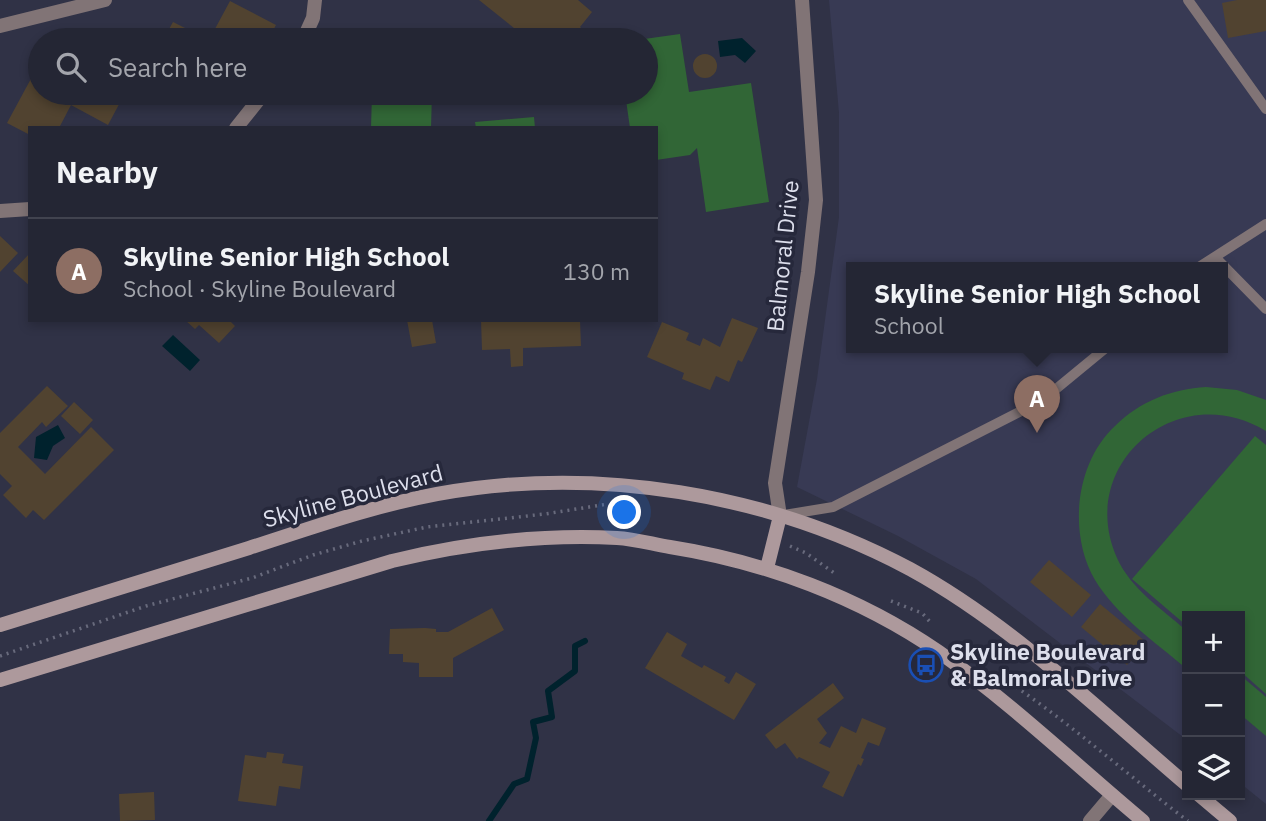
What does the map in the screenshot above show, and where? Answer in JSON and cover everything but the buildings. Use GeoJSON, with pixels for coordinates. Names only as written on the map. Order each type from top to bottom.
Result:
{"type":"FeatureCollection","features":[{"type":"Feature","properties":{"kind":"main road","name":"Skyline Boulevard"},"geometry":{"type":"LineString","coordinates":[[0,625],[351,516],[437,494],[495,486],[551,483],[655,488],[710,497],[780,516],[842,537],[911,570],[968,605],[1031,652],[1182,781]]}},
{"type":"Feature","properties":{"kind":"main road"},"geometry":{"type":"LineString","coordinates":[[767,568],[780,516]]}},
{"type":"Feature","properties":{"kind":"main road"},"geometry":{"type":"LineString","coordinates":[[0,680],[379,564],[446,548],[500,541],[619,538],[698,551],[767,568],[884,618],[937,651],[991,691],[1143,821]]}},
{"type":"Feature","properties":{"kind":"main road"},"geometry":{"type":"LineString","coordinates":[[1205,800],[1230,821]]}},
{"type":"Feature","properties":{"kind":"street"},"geometry":{"type":"LineString","coordinates":[[0,26],[105,0]]}},
{"type":"Feature","properties":{"kind":"street"},"geometry":{"type":"LineString","coordinates":[[308,28],[313,18],[315,0]]}},
{"type":"Feature","properties":{"kind":"street","name":"Balmoral Drive"},"geometry":{"type":"LineString","coordinates":[[780,516],[775,483],[808,272],[816,200],[802,0]]}},
{"type":"Feature","properties":{"kind":"street"},"geometry":{"type":"LineString","coordinates":[[238,126],[254,105]]}},
{"type":"Feature","properties":{"kind":"street"},"geometry":{"type":"LineString","coordinates":[[0,211],[28,209]]}},
{"type":"Feature","properties":{"kind":"street"},"geometry":{"type":"LineString","coordinates":[[1090,821],[1112,795]]}},
{"type":"Feature","properties":{"kind":"lane"},"geometry":{"type":"LineString","coordinates":[[1188,0],[1266,109]]}},
{"type":"Feature","properties":{"kind":"lane"},"geometry":{"type":"LineString","coordinates":[[1207,262],[1266,224]]}},
{"type":"Feature","properties":{"kind":"lane"},"geometry":{"type":"LineString","coordinates":[[1215,257],[1220,262]]}},
{"type":"Feature","properties":{"kind":"lane"},"geometry":{"type":"LineString","coordinates":[[1228,270],[1266,309]]}},
{"type":"Feature","properties":{"kind":"lane"},"geometry":{"type":"LineString","coordinates":[[780,516],[833,507],[996,424],[1056,389],[1100,353]]}},
{"type":"Feature","properties":{"kind":"shaded area"},"geometry":{"type":"Polygon","coordinates":[[[829,0],[1266,0],[1266,804],[1245,787],[1245,611],[1182,611],[1182,736],[976,579],[898,536],[797,487],[817,379],[839,217],[839,113],[829,0]]]}},
{"type":"Feature","properties":{"kind":"shaded area"},"geometry":{"type":"Polygon","coordinates":[[[742,38],[756,51],[745,63],[735,55],[720,57],[718,41],[742,38]]]}},
{"type":"Feature","properties":{"kind":"shaded area"},"geometry":{"type":"Polygon","coordinates":[[[173,335],[200,360],[190,371],[162,346],[173,335]]]}},
{"type":"Feature","properties":{"kind":"shaded area"},"geometry":{"type":"Polygon","coordinates":[[[58,425],[65,438],[53,446],[47,460],[34,458],[36,437],[58,425]]]}},
{"type":"Feature","properties":{"kind":"green space"},"geometry":{"type":"Polygon","coordinates":[[[680,34],[689,92],[751,83],[769,202],[706,212],[697,148],[690,155],[658,160],[658,126],[630,126],[627,105],[658,105],[658,37],[680,34]]]}},
{"type":"Feature","properties":{"kind":"green space"},"geometry":{"type":"Polygon","coordinates":[[[372,105],[432,105],[431,126],[371,126],[372,105]]]}},
{"type":"Feature","properties":{"kind":"green space"},"geometry":{"type":"Polygon","coordinates":[[[534,117],[535,126],[476,126],[475,122],[534,117]]]}},
{"type":"Feature","properties":{"kind":"green space"},"geometry":{"type":"Polygon","coordinates":[[[1206,387],[1237,390],[1266,400],[1266,431],[1233,417],[1200,415],[1169,423],[1143,439],[1122,462],[1110,491],[1108,523],[1117,558],[1130,579],[1182,627],[1182,665],[1125,617],[1104,593],[1086,562],[1079,521],[1084,479],[1091,459],[1102,441],[1135,410],[1157,398],[1181,390],[1206,387]]]}},
{"type":"Feature","properties":{"kind":"green space"},"geometry":{"type":"Polygon","coordinates":[[[1255,436],[1266,445],[1266,694],[1245,675],[1245,611],[1182,611],[1182,622],[1132,579],[1255,436]]]}},
{"type":"Feature","properties":{"kind":"green space"},"geometry":{"type":"Polygon","coordinates":[[[1245,679],[1266,697],[1266,736],[1245,718],[1245,679]]]}},
{"type":"Feature","properties":{"kind":"waterway"},"geometry":{"type":"LineString","coordinates":[[489,821],[514,784],[527,779],[536,738],[533,722],[552,717],[548,691],[575,671],[575,646],[585,641]]}},
{"type":"Feature","properties":{"kind":"place","name":"Skyline Senior High School"},"geometry":{"type":"Point","coordinates":[1037,433]}},
{"type":"Feature","properties":{"kind":"place","name":"Skyline Boulevard & Balmoral Drive"},"geometry":{"type":"Point","coordinates":[926,665]}}]}
